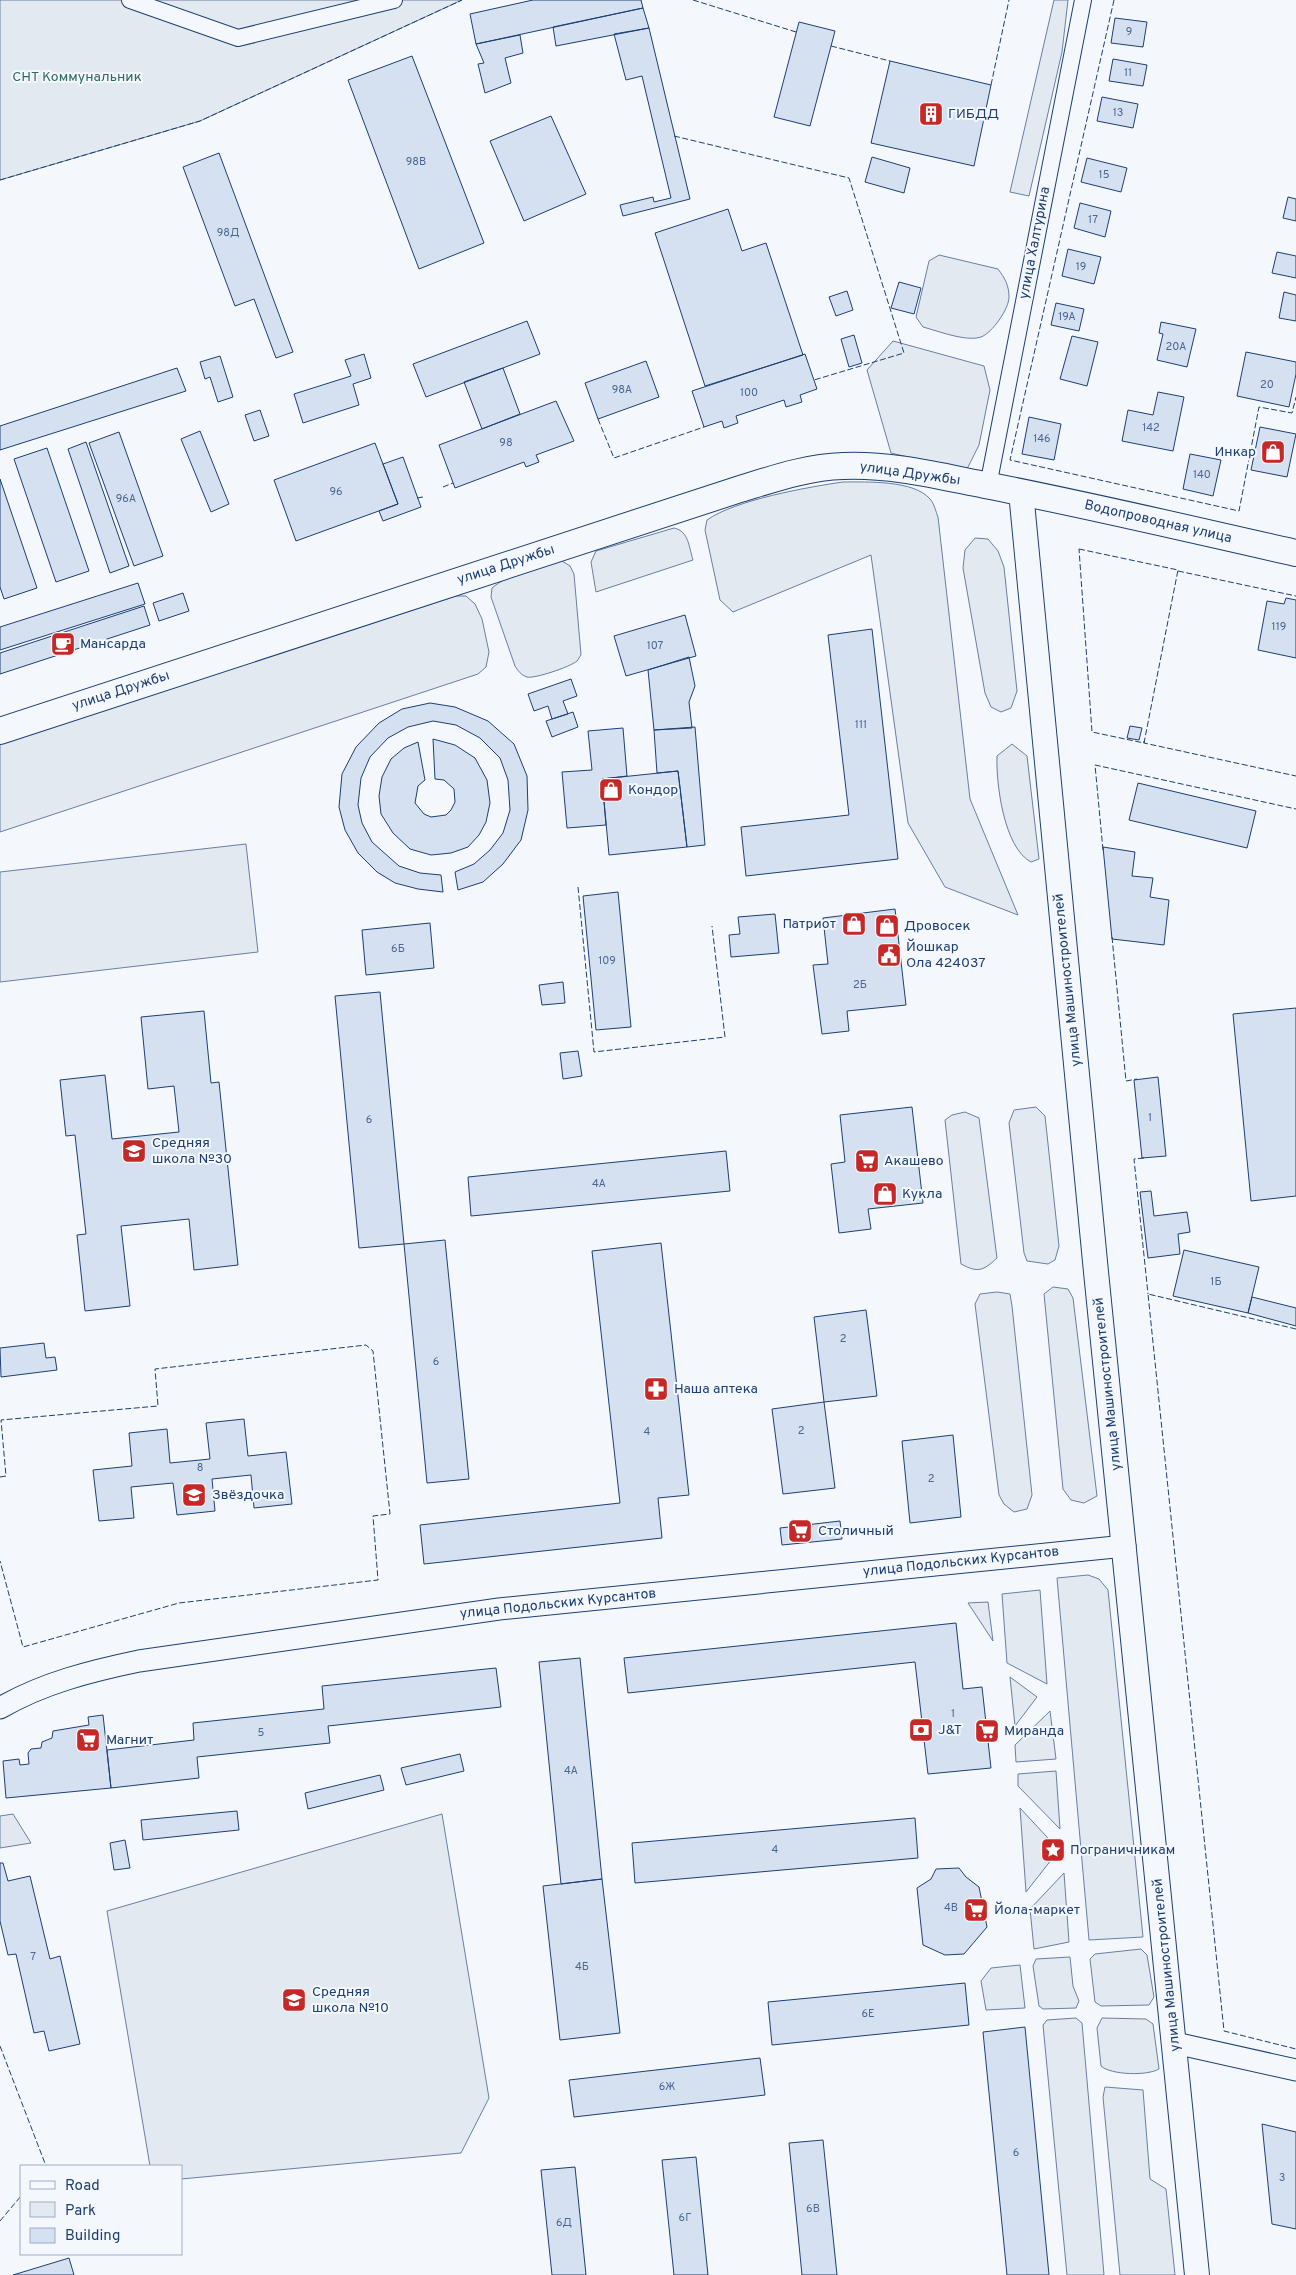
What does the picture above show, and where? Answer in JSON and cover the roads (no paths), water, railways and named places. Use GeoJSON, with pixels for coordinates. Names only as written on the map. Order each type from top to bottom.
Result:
{"type":"FeatureCollection","features":[{"type":"Feature","properties":{"kind":"main road","name":"улица Дружбы"},"geometry":{"type":"LineString","coordinates":[[0,731],[791,473],[842,466],[875,467],[1020,492]]}},
{"type":"Feature","properties":{"kind":"main road","name":"Водопроводная улица"},"geometry":{"type":"LineString","coordinates":[[1020,492],[1296,553]]}},
{"type":"Feature","properties":{"kind":"main road","name":"улица Машиностроителей"},"geometry":{"type":"LineString","coordinates":[[1020,492],[1197,2275]]}},
{"type":"Feature","properties":{"kind":"street"},"geometry":{"type":"LineString","coordinates":[[130,0],[238,38],[394,0]]}},
{"type":"Feature","properties":{"kind":"street","name":"улица Халтурина"},"geometry":{"type":"LineString","coordinates":[[988,486],[1083,0]]}},
{"type":"Feature","properties":{"kind":"street","name":"улица Подольских Курсантов"},"geometry":{"type":"LineString","coordinates":[[0,1708],[41,1688],[104,1668],[139,1661],[416,1620],[596,1599],[1125,1546]]}},
{"type":"Feature","properties":{"kind":"street"},"geometry":{"type":"LineString","coordinates":[[1175,2043],[1296,2070]]}},
{"type":"Feature","properties":{"kind":"place","name":"ГИБДД"},"geometry":{"type":"Point","coordinates":[931,114]}},
{"type":"Feature","properties":{"kind":"place","name":"Инкар"},"geometry":{"type":"Point","coordinates":[1273,452]}},
{"type":"Feature","properties":{"kind":"place","name":"Мансарда"},"geometry":{"type":"Point","coordinates":[63,644]}},
{"type":"Feature","properties":{"kind":"place","name":"Кондор"},"geometry":{"type":"Point","coordinates":[611,790]}},
{"type":"Feature","properties":{"kind":"place","name":"Патриот"},"geometry":{"type":"Point","coordinates":[854,924]}},
{"type":"Feature","properties":{"kind":"place","name":"Дровосек"},"geometry":{"type":"Point","coordinates":[887,926]}},
{"type":"Feature","properties":{"kind":"place","name":"Йошкар Ола 424037"},"geometry":{"type":"Point","coordinates":[889,955]}},
{"type":"Feature","properties":{"kind":"place","name":"Средняя школа №30"},"geometry":{"type":"Point","coordinates":[134,1151]}},
{"type":"Feature","properties":{"kind":"place","name":"Акашево"},"geometry":{"type":"Point","coordinates":[867,1161]}},
{"type":"Feature","properties":{"kind":"place","name":"Кукла"},"geometry":{"type":"Point","coordinates":[885,1194]}},
{"type":"Feature","properties":{"kind":"place","name":"Наша аптека"},"geometry":{"type":"Point","coordinates":[656,1389]}},
{"type":"Feature","properties":{"kind":"place","name":"Звёздочка"},"geometry":{"type":"Point","coordinates":[194,1495]}},
{"type":"Feature","properties":{"kind":"place","name":"Столичный"},"geometry":{"type":"Point","coordinates":[800,1531]}},
{"type":"Feature","properties":{"kind":"place","name":"J&T"},"geometry":{"type":"Point","coordinates":[921,1730]}},
{"type":"Feature","properties":{"kind":"place","name":"Миранда"},"geometry":{"type":"Point","coordinates":[987,1731]}},
{"type":"Feature","properties":{"kind":"place","name":"Магнит"},"geometry":{"type":"Point","coordinates":[88,1740]}},
{"type":"Feature","properties":{"kind":"place","name":"Пограничникам"},"geometry":{"type":"Point","coordinates":[1053,1850]}},
{"type":"Feature","properties":{"kind":"place","name":"Йола-маркет"},"geometry":{"type":"Point","coordinates":[976,1910]}},
{"type":"Feature","properties":{"kind":"place","name":"Средняя школа №10"},"geometry":{"type":"Point","coordinates":[294,2000]}},
{"type":"Feature","properties":{"kind":"park label","name":"СНТ Коммунальник"},"geometry":{"type":"Point","coordinates":[77,77]}}]}
